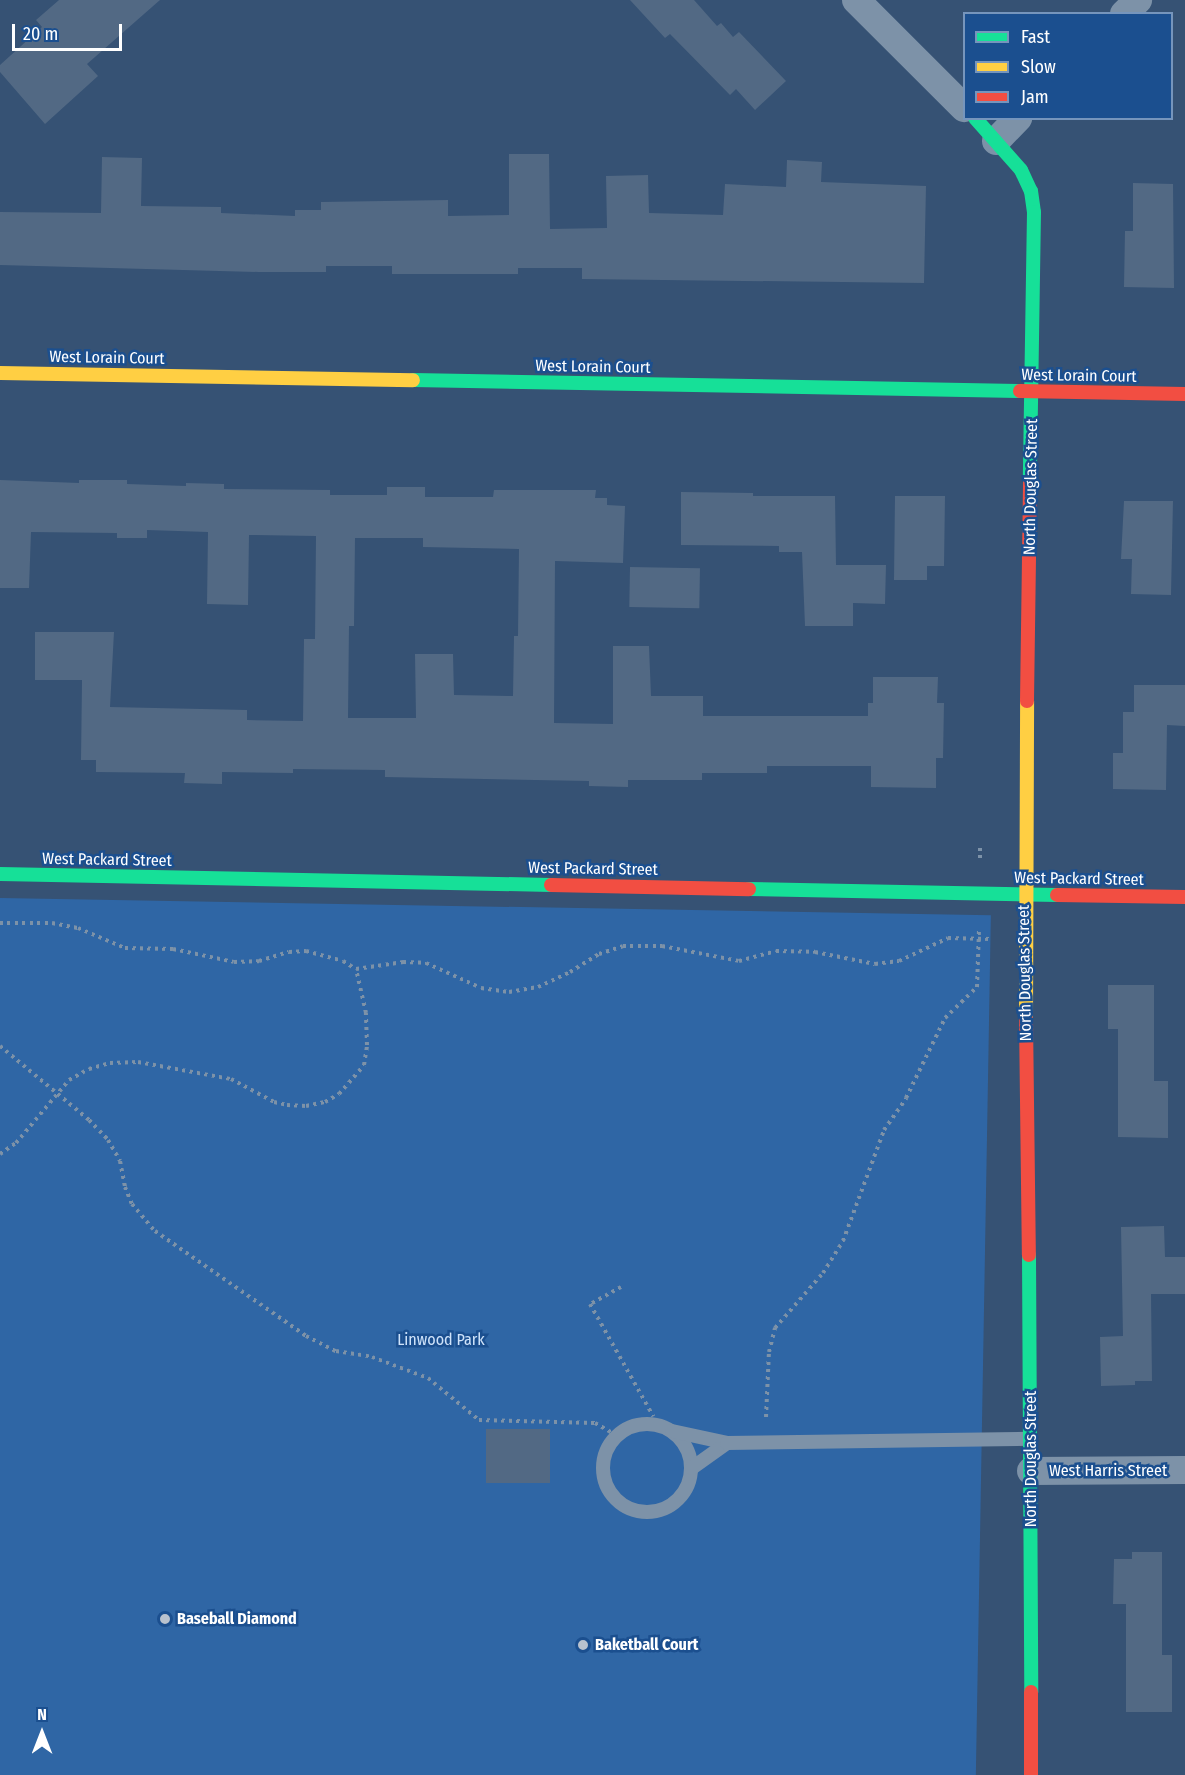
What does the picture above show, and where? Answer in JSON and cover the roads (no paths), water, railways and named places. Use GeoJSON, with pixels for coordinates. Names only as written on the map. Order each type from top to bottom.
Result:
{"type":"FeatureCollection","features":[{"type":"Feature","properties":{"kind":"street"},"geometry":{"type":"LineString","coordinates":[[856,0],[963,107]]}},
{"type":"Feature","properties":{"kind":"street"},"geometry":{"type":"LineString","coordinates":[[1126,12],[1138,0]]}},
{"type":"Feature","properties":{"kind":"street","name":"North Douglas Street"},"geometry":{"type":"LineString","coordinates":[[977,120],[1021,170],[1031,191],[1033,202],[1033,392],[1024,894],[1031,1439],[1031,1775]]}},
{"type":"Feature","properties":{"kind":"street"},"geometry":{"type":"LineString","coordinates":[[996,141],[1016,120]]}},
{"type":"Feature","properties":{"kind":"street","name":"West Lorain Court"},"geometry":{"type":"LineString","coordinates":[[0,373],[1185,394]]}},
{"type":"Feature","properties":{"kind":"street","name":"West Packard Street"},"geometry":{"type":"LineString","coordinates":[[0,874],[1185,897]]}},
{"type":"Feature","properties":{"kind":"street","name":"West Harris Street"},"geometry":{"type":"LineString","coordinates":[[1031,1471],[1185,1470]]}},
{"type":"Feature","properties":{"kind":"lane"},"geometry":{"type":"LineString","coordinates":[[671,1430],[682,1440],[690,1453],[692,1468],[690,1482],[683,1495],[672,1505],[658,1512],[644,1513],[629,1509],[617,1501],[608,1490],[603,1476],[603,1461],[616,1435],[629,1427],[658,1424],[671,1430],[727,1443],[1031,1439]]}},
{"type":"Feature","properties":{"kind":"lane"},"geometry":{"type":"LineString","coordinates":[[692,1468],[727,1443]]}},
{"type":"Feature","properties":{"kind":"place","name":"Baseball Diamond"},"geometry":{"type":"Point","coordinates":[165,1619]}},
{"type":"Feature","properties":{"kind":"place","name":"Baketball Court"},"geometry":{"type":"Point","coordinates":[583,1645]}},
{"type":"Feature","properties":{"kind":"park label","name":"Linwood Park"},"geometry":{"type":"Point","coordinates":[441,1340]}}]}
